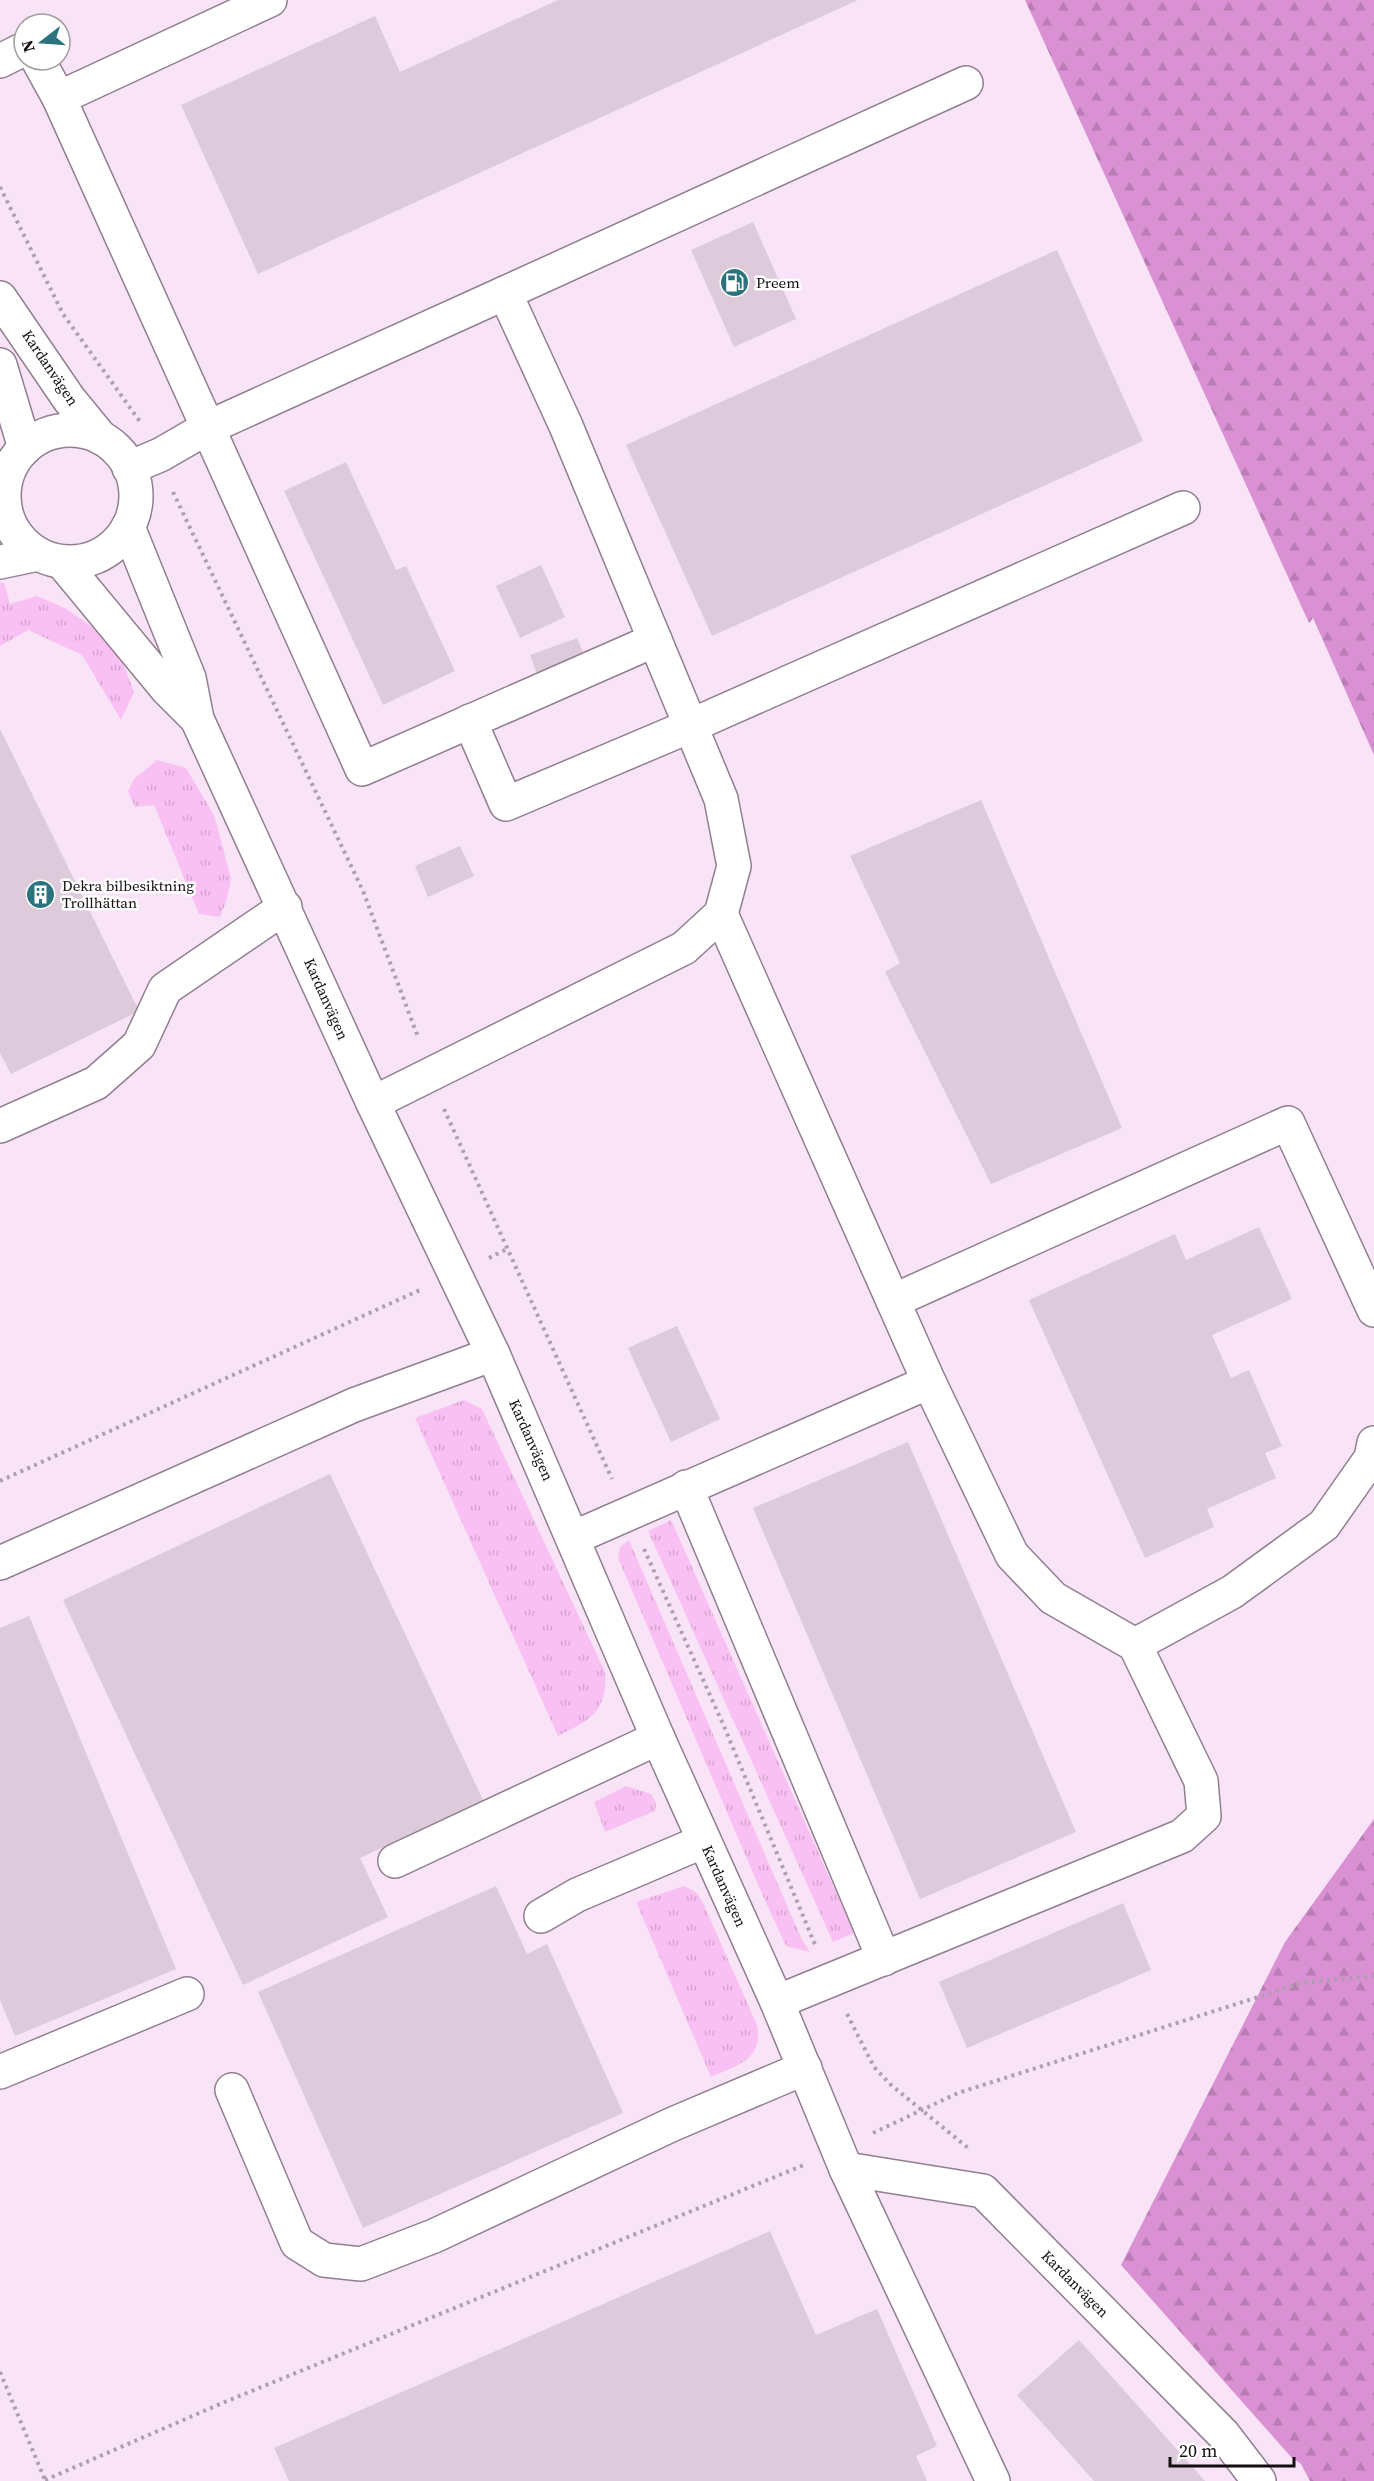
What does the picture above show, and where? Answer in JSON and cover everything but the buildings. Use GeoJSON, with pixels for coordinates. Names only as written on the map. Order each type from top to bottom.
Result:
{"type":"FeatureCollection","features":[{"type":"Feature","properties":{"kind":"street"},"geometry":{"type":"LineString","coordinates":[[59,98],[270,0]]}},
{"type":"Feature","properties":{"kind":"street"},"geometry":{"type":"LineString","coordinates":[[45,72],[59,98],[362,769],[655,640]]}},
{"type":"Feature","properties":{"kind":"street"},"geometry":{"type":"LineString","coordinates":[[129,468],[160,455],[207,428],[966,83]]}},
{"type":"Feature","properties":{"kind":"street"},"geometry":{"type":"LineString","coordinates":[[373,1103],[431,1072],[596,994],[684,948],[721,914],[734,866],[721,799],[566,426],[505,293]]}},
{"type":"Feature","properties":{"kind":"street","name":"Kardanvägen"},"geometry":{"type":"LineString","coordinates":[[0,298],[69,399],[101,438]]}},
{"type":"Feature","properties":{"kind":"street"},"geometry":{"type":"LineString","coordinates":[[0,365],[25,448]]}},
{"type":"Feature","properties":{"kind":"street"},"geometry":{"type":"LineString","coordinates":[[0,562],[98,556],[118,541],[128,527],[136,499],[129,468],[118,451],[101,438],[75,430],[48,433],[25,448],[12,464],[3,485],[10,524],[22,541],[50,558]]}},
{"type":"Feature","properties":{"kind":"street"},"geometry":{"type":"LineString","coordinates":[[470,721],[506,804],[690,726],[1183,508]]}},
{"type":"Feature","properties":{"kind":"street","name":"Kardanvägen"},"geometry":{"type":"LineString","coordinates":[[128,527],[189,678],[197,719],[373,1103],[493,1354],[658,1738],[777,2002],[843,2159],[993,2481]]}},
{"type":"Feature","properties":{"kind":"street","name":"Kardanvägen"},"geometry":{"type":"LineString","coordinates":[[50,558],[197,719]]}},
{"type":"Feature","properties":{"kind":"street"},"geometry":{"type":"LineString","coordinates":[[0,1126],[96,1083],[139,1045],[165,989],[285,907]]}},
{"type":"Feature","properties":{"kind":"street"},"geometry":{"type":"LineString","coordinates":[[721,914],[929,1382],[1012,1555],[1053,1598],[1136,1645],[1201,1781],[1204,1816],[1182,1836],[777,2002]]}},
{"type":"Feature","properties":{"kind":"street"},"geometry":{"type":"LineString","coordinates":[[893,1301],[1288,1123],[1374,1310]]}},
{"type":"Feature","properties":{"kind":"street"},"geometry":{"type":"LineString","coordinates":[[0,1563],[354,1405],[493,1354]]}},
{"type":"Feature","properties":{"kind":"street"},"geometry":{"type":"LineString","coordinates":[[573,1538],[929,1382]]}},
{"type":"Feature","properties":{"kind":"street"},"geometry":{"type":"LineString","coordinates":[[1136,1645],[1232,1592],[1324,1525],[1371,1458],[1374,1443]]}},
{"type":"Feature","properties":{"kind":"street"},"geometry":{"type":"LineString","coordinates":[[686,1487],[884,1959]]}},
{"type":"Feature","properties":{"kind":"street"},"geometry":{"type":"LineString","coordinates":[[395,1861],[658,1738]]}},
{"type":"Feature","properties":{"kind":"street"},"geometry":{"type":"LineString","coordinates":[[541,1916],[577,1895],[704,1841]]}},
{"type":"Feature","properties":{"kind":"street"},"geometry":{"type":"LineString","coordinates":[[0,2072],[187,1994]]}},
{"type":"Feature","properties":{"kind":"street"},"geometry":{"type":"LineString","coordinates":[[232,2090],[297,2243],[324,2260],[361,2264],[434,2236],[673,2124],[804,2068]]}},
{"type":"Feature","properties":{"kind":"street","name":"Kardanvägen"},"geometry":{"type":"LineString","coordinates":[[843,2159],[983,2191],[1223,2434],[1259,2481]]}},
{"type":"Feature","properties":{"kind":"path"},"geometry":{"type":"LineString","coordinates":[[0,187],[63,314],[127,401],[160,455],[171,487],[215,584],[363,891],[450,1127],[723,1724],[830,1979],[874,2067],[920,2109],[975,2153]]}},
{"type":"Feature","properties":{"kind":"path"},"geometry":{"type":"LineString","coordinates":[[0,1481],[456,1275],[507,1249]]}},
{"type":"Feature","properties":{"kind":"path"},"geometry":{"type":"LineString","coordinates":[[0,2372],[45,2480],[220,2404],[843,2159],[920,2109],[958,2093],[1302,1983],[1374,1976]]}},
{"type":"Feature","properties":{"kind":"green space"},"geometry":{"type":"Polygon","coordinates":[[[1025,0],[1374,0],[1374,755],[1313,618],[1309,623],[1025,0]]]}},
{"type":"Feature","properties":{"kind":"green space"},"geometry":{"type":"Polygon","coordinates":[[[4,582],[10,604],[37,596],[65,608],[115,643],[134,692],[121,720],[82,655],[28,630],[0,646],[0,583],[4,582]]]}},
{"type":"Feature","properties":{"kind":"green space"},"geometry":{"type":"Polygon","coordinates":[[[157,760],[186,768],[214,815],[231,878],[227,899],[220,917],[199,914],[154,805],[135,807],[128,791],[134,779],[157,760]]]}},
{"type":"Feature","properties":{"kind":"green space"},"geometry":{"type":"Polygon","coordinates":[[[464,1400],[482,1409],[605,1672],[603,1697],[595,1713],[558,1736],[415,1418],[464,1400]]]}},
{"type":"Feature","properties":{"kind":"green space"},"geometry":{"type":"Polygon","coordinates":[[[671,1520],[854,1933],[833,1942],[648,1531],[671,1520]]]}},
{"type":"Feature","properties":{"kind":"green space"},"geometry":{"type":"Polygon","coordinates":[[[629,1540],[802,1940],[810,1952],[786,1946],[762,1894],[618,1558],[620,1547],[629,1540]]]}},
{"type":"Feature","properties":{"kind":"green space"},"geometry":{"type":"Polygon","coordinates":[[[626,1786],[651,1794],[656,1803],[655,1811],[605,1832],[594,1802],[626,1786]]]}},
{"type":"Feature","properties":{"kind":"green space"},"geometry":{"type":"Polygon","coordinates":[[[1374,1819],[1374,2481],[1310,2481],[1301,2464],[1292,2458],[1121,2265],[1285,1942],[1374,1819]]]}},
{"type":"Feature","properties":{"kind":"green space"},"geometry":{"type":"Polygon","coordinates":[[[684,1886],[697,1893],[703,1903],[757,2025],[757,2046],[753,2053],[739,2064],[711,2077],[636,1902],[684,1886]]]}},
{"type":"Feature","properties":{"kind":"place","name":"Preem"},"geometry":{"type":"Point","coordinates":[735,283]}},
{"type":"Feature","properties":{"kind":"place","name":"Dekra bilbesiktning Trollhättan"},"geometry":{"type":"Point","coordinates":[41,895]}}]}
